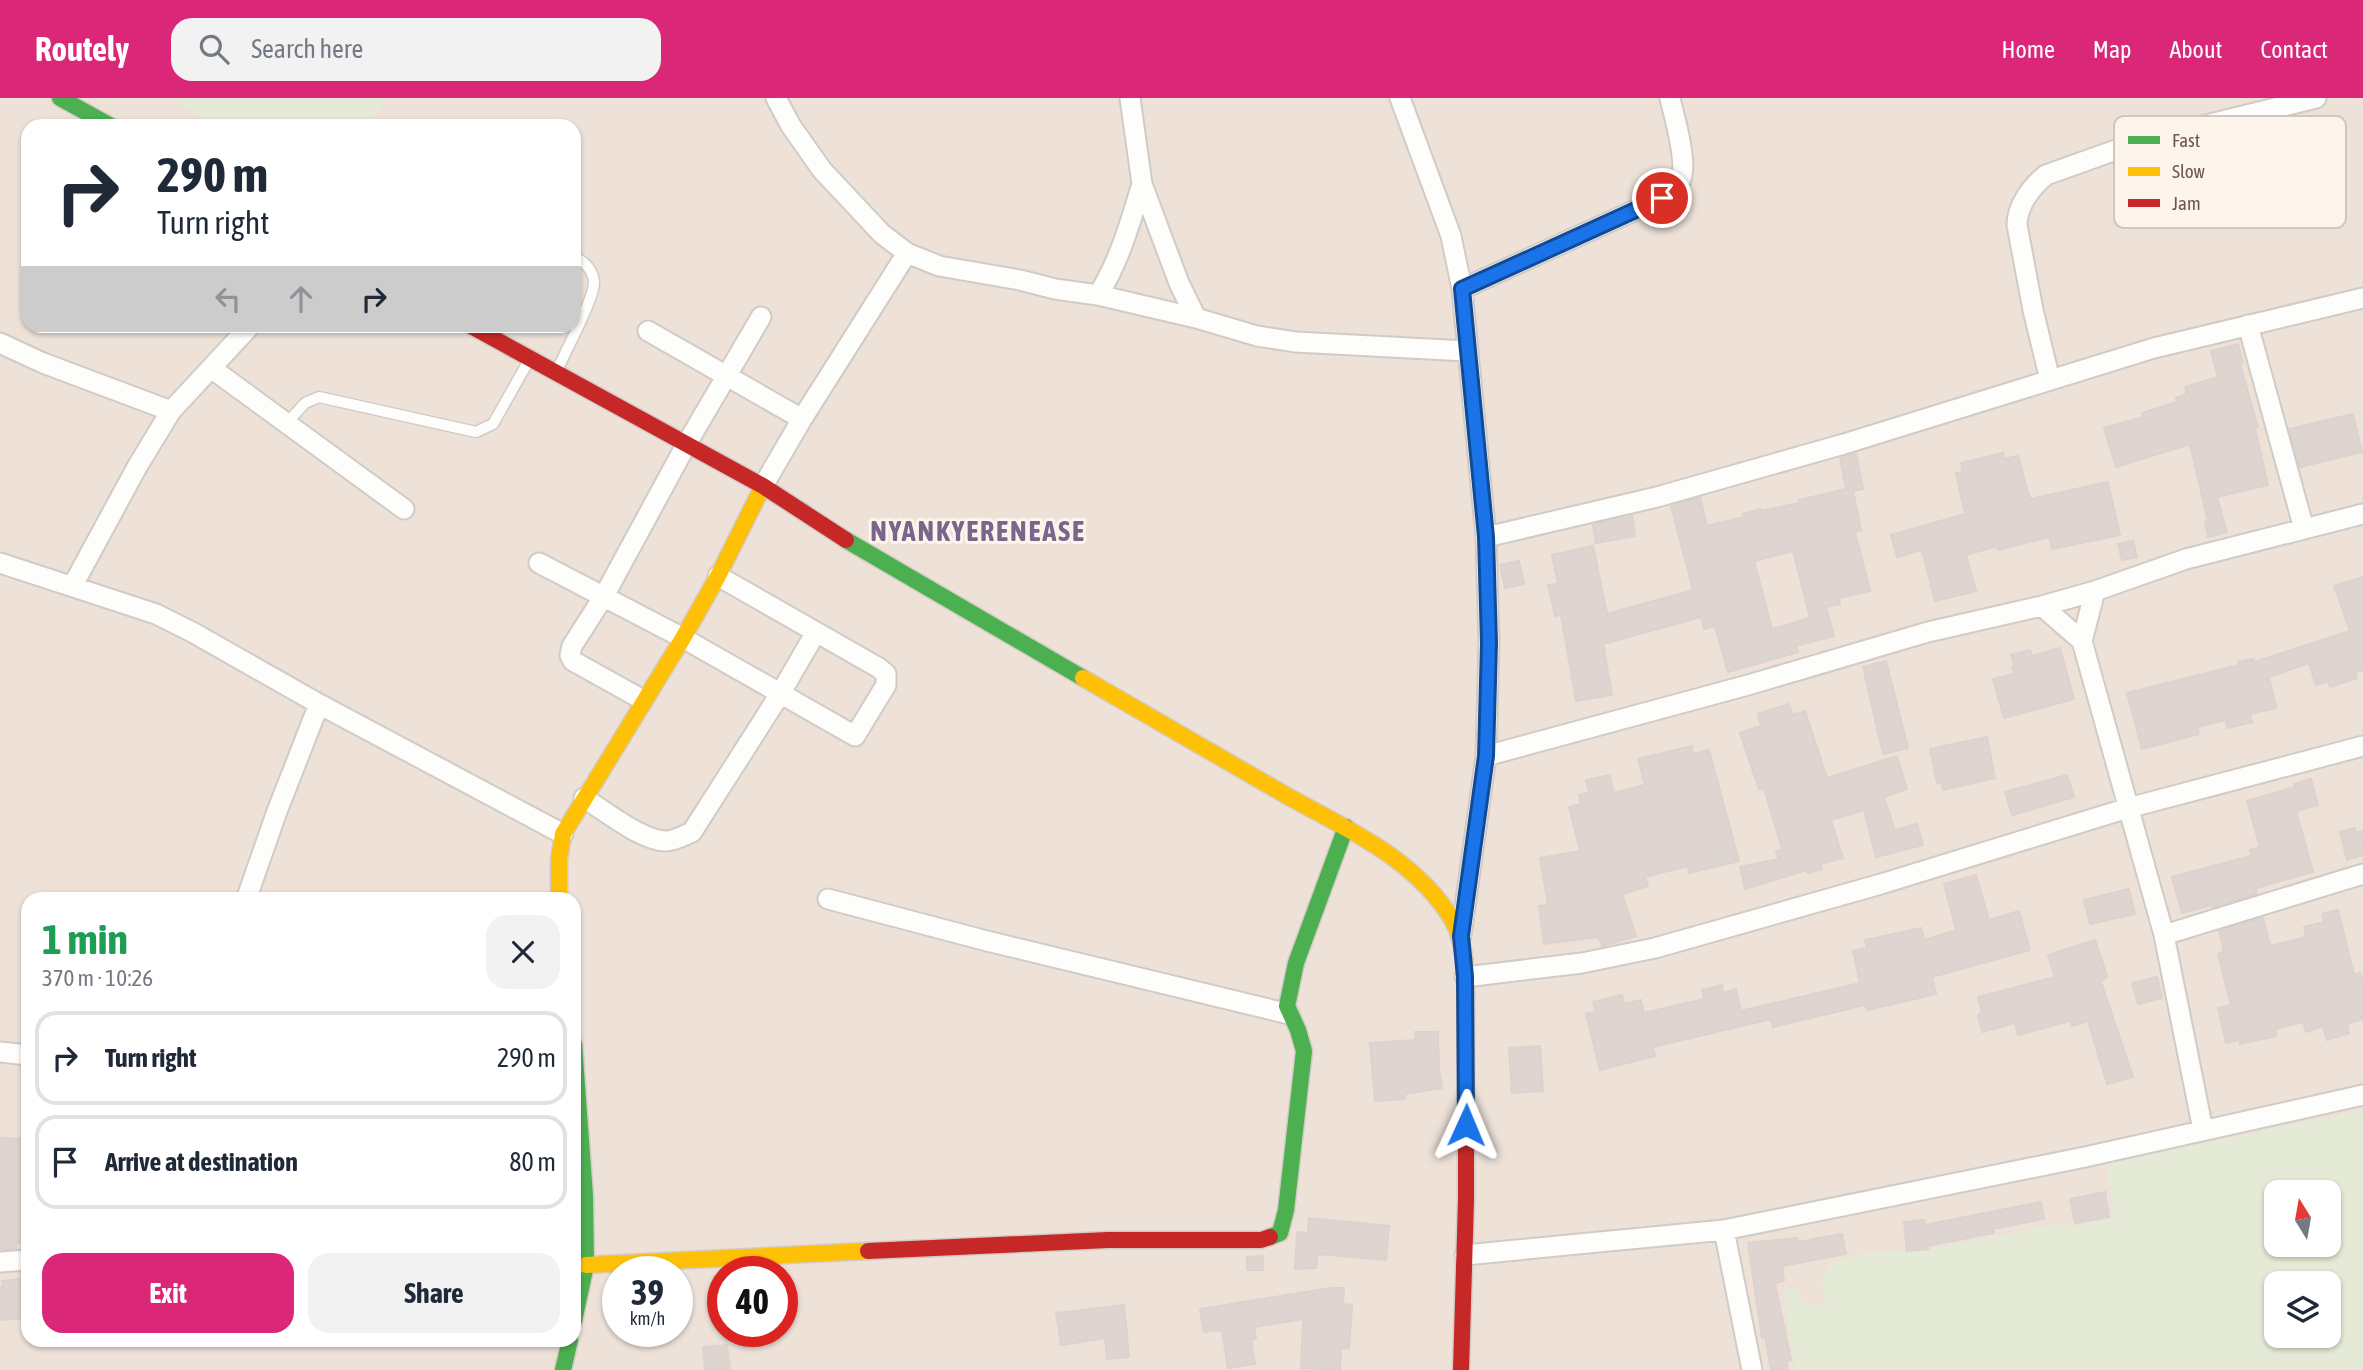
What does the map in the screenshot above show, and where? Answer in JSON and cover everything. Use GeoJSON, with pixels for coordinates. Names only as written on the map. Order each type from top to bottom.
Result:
{"type":"FeatureCollection","features":[{"type":"Feature","properties":{"kind":"street"},"geometry":{"type":"LineString","coordinates":[[60,98],[98,119]]}},
{"type":"Feature","properties":{"kind":"street"},"geometry":{"type":"LineString","coordinates":[[776,98],[791,126],[822,170],[882,234],[907,253],[939,266],[1098,295],[1196,318],[1257,336],[1296,342],[1466,351]]}},
{"type":"Feature","properties":{"kind":"street"},"geometry":{"type":"LineString","coordinates":[[1130,98],[1142,184],[1179,283],[1196,318]]}},
{"type":"Feature","properties":{"kind":"street"},"geometry":{"type":"LineString","coordinates":[[1400,98],[1451,236],[1462,289],[1486,537],[1489,643],[1486,756],[1461,936],[1465,977],[1467,1073],[1461,1370]]}},
{"type":"Feature","properties":{"kind":"street"},"geometry":{"type":"LineString","coordinates":[[1462,289],[1662,198],[1673,189],[1680,182],[1683,161],[1670,98]]}},
{"type":"Feature","properties":{"kind":"street"},"geometry":{"type":"LineString","coordinates":[[2243,116],[2316,98]]}},
{"type":"Feature","properties":{"kind":"street"},"geometry":{"type":"LineString","coordinates":[[2050,380],[2033,310],[2017,218],[2023,203],[2046,174],[2114,150]]}},
{"type":"Feature","properties":{"kind":"street"},"geometry":{"type":"LineString","coordinates":[[1098,295],[1114,268],[1142,184]]}},
{"type":"Feature","properties":{"kind":"street"},"geometry":{"type":"LineString","coordinates":[[559,892],[559,860],[563,834],[683,638],[763,486],[802,419],[907,253]]}},
{"type":"Feature","properties":{"kind":"street"},"geometry":{"type":"LineString","coordinates":[[1486,537],[1670,494],[1844,444],[2154,348],[2363,298]]}},
{"type":"Feature","properties":{"kind":"street"},"geometry":{"type":"LineString","coordinates":[[643,700],[573,661],[570,654],[572,646],[604,596],[686,445],[761,317]]}},
{"type":"Feature","properties":{"kind":"street"},"geometry":{"type":"LineString","coordinates":[[2248,325],[2304,529]]}},
{"type":"Feature","properties":{"kind":"street"},"geometry":{"type":"LineString","coordinates":[[648,331],[802,419]]}},
{"type":"Feature","properties":{"kind":"street"},"geometry":{"type":"LineString","coordinates":[[73,585],[137,467],[171,411],[244,333]]}},
{"type":"Feature","properties":{"kind":"street"},"geometry":{"type":"LineString","coordinates":[[484,333],[763,486],[844,539],[1346,827],[1385,852],[1426,885],[1461,936]]}},
{"type":"Feature","properties":{"kind":"street"},"geometry":{"type":"LineString","coordinates":[[0,343],[43,363],[171,411]]}},
{"type":"Feature","properties":{"kind":"street"},"geometry":{"type":"LineString","coordinates":[[211,368],[404,509]]}},
{"type":"Feature","properties":{"kind":"street"},"geometry":{"type":"LineString","coordinates":[[1486,756],[1748,685],[1928,632],[2042,606],[2095,591],[2186,559],[2363,514]]}},
{"type":"Feature","properties":{"kind":"street"},"geometry":{"type":"LineString","coordinates":[[0,563],[156,614],[563,834]]}},
{"type":"Feature","properties":{"kind":"street"},"geometry":{"type":"LineString","coordinates":[[539,564],[683,638],[855,736],[886,685],[886,674],[718,576]]}},
{"type":"Feature","properties":{"kind":"street"},"geometry":{"type":"LineString","coordinates":[[2095,591],[2082,641],[2164,935],[2203,1130]]}},
{"type":"Feature","properties":{"kind":"street"},"geometry":{"type":"LineString","coordinates":[[2042,606],[2082,641]]}},
{"type":"Feature","properties":{"kind":"street"},"geometry":{"type":"LineString","coordinates":[[584,798],[648,837],[664,841],[692,832],[816,632]]}},
{"type":"Feature","properties":{"kind":"street"},"geometry":{"type":"LineString","coordinates":[[249,892],[319,704]]}},
{"type":"Feature","properties":{"kind":"street"},"geometry":{"type":"LineString","coordinates":[[1465,977],[1582,963],[1655,948],[1881,884],[2129,808],[2363,746]]}},
{"type":"Feature","properties":{"kind":"street"},"geometry":{"type":"LineString","coordinates":[[586,1265],[1108,1240],[1261,1240],[1280,1233],[1286,1210],[1297,1128],[1304,1051],[1287,1006],[1296,963],[1346,827]]}},
{"type":"Feature","properties":{"kind":"street"},"geometry":{"type":"LineString","coordinates":[[2164,935],[2363,874]]}},
{"type":"Feature","properties":{"kind":"street"},"geometry":{"type":"LineString","coordinates":[[828,899],[987,941],[1289,1014]]}},
{"type":"Feature","properties":{"kind":"street"},"geometry":{"type":"LineString","coordinates":[[0,1052],[21,1054]]}},
{"type":"Feature","properties":{"kind":"street"},"geometry":{"type":"LineString","coordinates":[[1465,1255],[1724,1230],[2072,1160],[2363,1095]]}},
{"type":"Feature","properties":{"kind":"street"},"geometry":{"type":"LineString","coordinates":[[581,1141],[586,1265],[581,1288]]}},
{"type":"Feature","properties":{"kind":"street"},"geometry":{"type":"LineString","coordinates":[[1724,1230],[1752,1370]]}},
{"type":"Feature","properties":{"kind":"street"},"geometry":{"type":"LineString","coordinates":[[0,1262],[21,1260]]}},
{"type":"Feature","properties":{"kind":"street"},"geometry":{"type":"LineString","coordinates":[[563,1370],[568,1347]]}},
{"type":"Feature","properties":{"kind":"lane"},"geometry":{"type":"LineString","coordinates":[[581,260],[587,264],[594,281],[591,296],[581,318]]}},
{"type":"Feature","properties":{"kind":"lane"},"geometry":{"type":"LineString","coordinates":[[556,373],[574,333]]}},
{"type":"Feature","properties":{"kind":"lane"},"geometry":{"type":"LineString","coordinates":[[288,424],[305,403],[319,397],[476,432],[493,424],[530,358]]}},
{"type":"Feature","properties":{"kind":"shaded area"},"geometry":{"type":"Polygon","coordinates":[[[0,98],[2363,98],[2363,1370],[0,1370],[0,98]]]}},
{"type":"Feature","properties":{"kind":"green space"},"geometry":{"type":"Polygon","coordinates":[[[173,98],[387,98],[373,119],[204,119],[173,98]]]}},
{"type":"Feature","properties":{"kind":"green space"},"geometry":{"type":"Polygon","coordinates":[[[2363,1110],[2363,1370],[1795,1370],[1783,1290],[1797,1289],[1805,1308],[1825,1302],[1821,1279],[1831,1264],[1857,1254],[1929,1249],[2070,1222],[2072,1228],[2114,1216],[2106,1164],[2363,1110]]]}},
{"type":"Feature","properties":{"kind":"building"},"geometry":{"type":"Polygon","coordinates":[[[2238,344],[2243,363],[2240,364],[2258,427],[2255,428],[2268,485],[2217,497],[2227,532],[2208,537],[2205,522],[2208,521],[2190,444],[2116,467],[2104,428],[2143,417],[2142,413],[2177,402],[2176,398],[2187,394],[2185,387],[2218,377],[2211,351],[2238,344]]]}},
{"type":"Feature","properties":{"kind":"building"},"geometry":{"type":"Polygon","coordinates":[[[2353,414],[2362,452],[2300,467],[2289,429],[2353,414]]]}},
{"type":"Feature","properties":{"kind":"building"},"geometry":{"type":"Polygon","coordinates":[[[2003,453],[2005,459],[2018,456],[2030,499],[2108,482],[2120,535],[2052,549],[2049,537],[1998,550],[1997,546],[1966,555],[1976,591],[1935,601],[1922,550],[1897,557],[1891,535],[1965,514],[1956,473],[1963,472],[1961,463],[2003,453]]]}},
{"type":"Feature","properties":{"kind":"building"},"geometry":{"type":"Polygon","coordinates":[[[1856,454],[1863,489],[1853,491],[1861,530],[1855,532],[1870,591],[1839,598],[1840,604],[1826,607],[1834,636],[1796,646],[1798,652],[1728,672],[1715,626],[1704,629],[1701,617],[1603,644],[1612,695],[1576,701],[1561,615],[1555,616],[1548,585],[1558,584],[1552,555],[1593,546],[1607,614],[1693,590],[1671,506],[1700,497],[1707,526],[1744,517],[1743,514],[1761,509],[1800,503],[1799,500],[1846,489],[1840,458],[1856,454]],[[1793,551],[1754,561],[1772,629],[1810,618],[1793,551]]]}},
{"type":"Feature","properties":{"kind":"building"},"geometry":{"type":"Polygon","coordinates":[[[1632,516],[1635,536],[1596,543],[1593,525],[1632,516]]]}},
{"type":"Feature","properties":{"kind":"building"},"geometry":{"type":"Polygon","coordinates":[[[2133,541],[2137,557],[2122,560],[2118,544],[2133,541]]]}},
{"type":"Feature","properties":{"kind":"building"},"geometry":{"type":"Polygon","coordinates":[[[1519,561],[1524,584],[1505,588],[1500,565],[1519,561]]]}},
{"type":"Feature","properties":{"kind":"building"},"geometry":{"type":"Polygon","coordinates":[[[2363,577],[2363,670],[2355,672],[2357,678],[2330,687],[2328,681],[2316,685],[2309,663],[2269,677],[2276,708],[2250,714],[2252,722],[2228,728],[2226,720],[2197,727],[2199,734],[2142,749],[2127,693],[2239,665],[2238,662],[2253,659],[2254,662],[2350,631],[2334,586],[2363,577]]]}},
{"type":"Feature","properties":{"kind":"building"},"geometry":{"type":"Polygon","coordinates":[[[2060,648],[2074,699],[2004,718],[1993,679],[2014,674],[2011,655],[2030,650],[2032,656],[2060,648]]]}},
{"type":"Feature","properties":{"kind":"building"},"geometry":{"type":"Polygon","coordinates":[[[1886,661],[1908,748],[1883,754],[1863,667],[1886,661]]]}},
{"type":"Feature","properties":{"kind":"building"},"geometry":{"type":"Polygon","coordinates":[[[1789,704],[1793,715],[1805,711],[1827,778],[1897,756],[1907,789],[1884,797],[1895,830],[1917,824],[1923,845],[1876,857],[1864,810],[1831,820],[1843,858],[1820,864],[1822,869],[1808,873],[1807,870],[1745,889],[1740,867],[1779,859],[1776,851],[1782,849],[1764,788],[1759,789],[1740,733],[1761,726],[1758,714],[1789,704]]]}},
{"type":"Feature","properties":{"kind":"building"},"geometry":{"type":"Polygon","coordinates":[[[1987,737],[1995,778],[1943,790],[1942,782],[1937,783],[1930,749],[1987,737]]]}},
{"type":"Feature","properties":{"kind":"building"},"geometry":{"type":"Polygon","coordinates":[[[1692,746],[1693,754],[1709,750],[1739,861],[1689,873],[1688,866],[1645,877],[1648,886],[1622,894],[1636,936],[1602,946],[1599,937],[1544,944],[1539,906],[1548,905],[1540,858],[1580,851],[1569,807],[1581,804],[1579,795],[1589,793],[1586,780],[1610,775],[1613,793],[1645,785],[1638,759],[1692,746]]]}},
{"type":"Feature","properties":{"kind":"building"},"geometry":{"type":"Polygon","coordinates":[[[2067,775],[2074,797],[2012,815],[2005,792],[2067,775]]]}},
{"type":"Feature","properties":{"kind":"building"},"geometry":{"type":"Polygon","coordinates":[[[2311,779],[2318,805],[2296,811],[2313,872],[2256,888],[2257,894],[2182,913],[2172,877],[2251,856],[2250,850],[2260,847],[2247,801],[2295,787],[2294,784],[2311,779]]]}},
{"type":"Feature","properties":{"kind":"building"},"geometry":{"type":"Polygon","coordinates":[[[2355,828],[2356,833],[2363,831],[2363,855],[2347,860],[2340,832],[2355,828]]]}},
{"type":"Feature","properties":{"kind":"building"},"geometry":{"type":"Polygon","coordinates":[[[1976,875],[1989,920],[2019,911],[2030,950],[1932,977],[1936,994],[1867,1010],[1865,1005],[1773,1027],[1771,1019],[1653,1047],[1655,1056],[1600,1070],[1586,1014],[1596,1012],[1593,1002],[1622,995],[1624,1004],[1641,1000],[1644,1013],[1704,999],[1702,990],[1722,985],[1723,993],[1736,989],[1741,1011],[1860,983],[1853,951],[1867,948],[1865,940],[1921,928],[1924,940],[1956,930],[1944,884],[1976,875]]]}},
{"type":"Feature","properties":{"kind":"building"},"geometry":{"type":"Polygon","coordinates":[[[2129,889],[2135,914],[2090,924],[2084,900],[2129,889]]]}},
{"type":"Feature","properties":{"kind":"building"},"geometry":{"type":"Polygon","coordinates":[[[2338,910],[2354,975],[2360,973],[2363,981],[2363,1019],[2347,1024],[2349,1033],[2327,1040],[2323,1026],[2306,1032],[2303,1022],[2275,1029],[2276,1036],[2240,1044],[2240,1040],[2226,1043],[2218,1008],[2231,1005],[2218,954],[2224,952],[2219,931],[2263,917],[2270,946],[2306,937],[2304,927],[2324,922],[2322,914],[2338,910]]]}},
{"type":"Feature","properties":{"kind":"building"},"geometry":{"type":"Polygon","coordinates":[[[2095,940],[2107,976],[2101,982],[2133,1077],[2107,1084],[2088,1021],[2072,1026],[2070,1021],[2018,1035],[2015,1023],[1982,1032],[1978,1015],[1982,1013],[1978,997],[2055,977],[2048,955],[2095,940]]]}},
{"type":"Feature","properties":{"kind":"building"},"geometry":{"type":"Polygon","coordinates":[[[2157,977],[2162,998],[2138,1004],[2132,983],[2157,977]]]}},
{"type":"Feature","properties":{"kind":"building"},"geometry":{"type":"Polygon","coordinates":[[[1415,1032],[1438,1032],[1442,1088],[1405,1094],[1405,1099],[1375,1101],[1370,1043],[1415,1040],[1415,1032]]]}},
{"type":"Feature","properties":{"kind":"building"},"geometry":{"type":"Polygon","coordinates":[[[1540,1046],[1543,1091],[1512,1093],[1509,1048],[1540,1046]]]}},
{"type":"Feature","properties":{"kind":"building"},"geometry":{"type":"Polygon","coordinates":[[[1,1138],[21,1139],[21,1243],[16,1243],[16,1249],[0,1249],[1,1138]]]}},
{"type":"Feature","properties":{"kind":"building"},"geometry":{"type":"Polygon","coordinates":[[[2105,1192],[2109,1217],[2075,1223],[2070,1199],[2105,1192]]]}},
{"type":"Feature","properties":{"kind":"building"},"geometry":{"type":"Polygon","coordinates":[[[2041,1202],[2044,1219],[1993,1229],[1994,1233],[1927,1246],[1928,1249],[1907,1251],[1904,1222],[1924,1220],[1925,1225],[2041,1202]]]}},
{"type":"Feature","properties":{"kind":"building"},"geometry":{"type":"Polygon","coordinates":[[[1309,1218],[1389,1226],[1386,1260],[1318,1254],[1316,1268],[1295,1269],[1297,1232],[1308,1233],[1309,1218]]]}},
{"type":"Feature","properties":{"kind":"building"},"geometry":{"type":"Polygon","coordinates":[[[1842,1234],[1846,1254],[1782,1266],[1784,1281],[1775,1283],[1791,1360],[1787,1361],[1788,1370],[1771,1370],[1765,1337],[1762,1338],[1748,1243],[1797,1238],[1798,1242],[1842,1234]]]}},
{"type":"Feature","properties":{"kind":"building"},"geometry":{"type":"Polygon","coordinates":[[[1263,1256],[1263,1270],[1247,1270],[1247,1257],[1263,1256]]]}},
{"type":"Feature","properties":{"kind":"building"},"geometry":{"type":"Polygon","coordinates":[[[21,1279],[21,1318],[0,1320],[2,1281],[21,1279]]]}},
{"type":"Feature","properties":{"kind":"building"},"geometry":{"type":"Polygon","coordinates":[[[1344,1288],[1343,1304],[1352,1305],[1349,1349],[1341,1348],[1340,1370],[1301,1368],[1303,1319],[1254,1327],[1256,1339],[1251,1340],[1255,1364],[1228,1368],[1222,1330],[1204,1332],[1200,1309],[1344,1288]]]}},
{"type":"Feature","properties":{"kind":"building"},"geometry":{"type":"Polygon","coordinates":[[[1124,1305],[1129,1357],[1107,1359],[1105,1338],[1061,1345],[1056,1313],[1124,1305]]]}},
{"type":"Feature","properties":{"kind":"building"},"geometry":{"type":"Polygon","coordinates":[[[703,1347],[727,1347],[730,1370],[705,1370],[703,1347]]]}},
{"type":"Feature","properties":{"kind":"traffic: fast"},"geometry":{"type":"LineString","coordinates":[[60,98],[98,119]]}},
{"type":"Feature","properties":{"kind":"traffic: fast"},"geometry":{"type":"LineString","coordinates":[[846,540],[1083,678]]}},
{"type":"Feature","properties":{"kind":"traffic: fast"},"geometry":{"type":"LineString","coordinates":[[1270,1237],[1280,1233],[1286,1210],[1304,1051],[1287,1006],[1296,963],[1346,827]]}},
{"type":"Feature","properties":{"kind":"traffic: fast"},"geometry":{"type":"LineString","coordinates":[[581,1141],[586,1265],[581,1288]]}},
{"type":"Feature","properties":{"kind":"traffic: fast"},"geometry":{"type":"LineString","coordinates":[[563,1370],[568,1347]]}},
{"type":"Feature","properties":{"kind":"traffic: slow"},"geometry":{"type":"LineString","coordinates":[[559,892],[559,860],[563,834],[683,638],[763,486]]}},
{"type":"Feature","properties":{"kind":"traffic: slow"},"geometry":{"type":"LineString","coordinates":[[1083,678],[1349,829],[1412,872],[1446,910],[1457,930],[1465,962],[1466,996]]}},
{"type":"Feature","properties":{"kind":"traffic: slow"},"geometry":{"type":"LineString","coordinates":[[586,1265],[868,1251]]}},
{"type":"Feature","properties":{"kind":"traffic: jam"},"geometry":{"type":"LineString","coordinates":[[484,333],[763,486],[846,540]]}},
{"type":"Feature","properties":{"kind":"traffic: jam"},"geometry":{"type":"LineString","coordinates":[[1461,1370],[1466,1200],[1466,996]]}},
{"type":"Feature","properties":{"kind":"traffic: jam"},"geometry":{"type":"LineString","coordinates":[[868,1251],[1108,1240],[1261,1240],[1270,1237]]}},
{"type":"Feature","properties":{"kind":"district","name":"NYANKYERENEASE"},"geometry":{"type":"Point","coordinates":[978,531]}},
{"type":"Feature","properties":{"kind":"route"},"geometry":{"type":"LineString","coordinates":[[1466,1125],[1465,977],[1461,936],[1486,756],[1489,643],[1486,537],[1462,289],[1662,198]]}}]}
